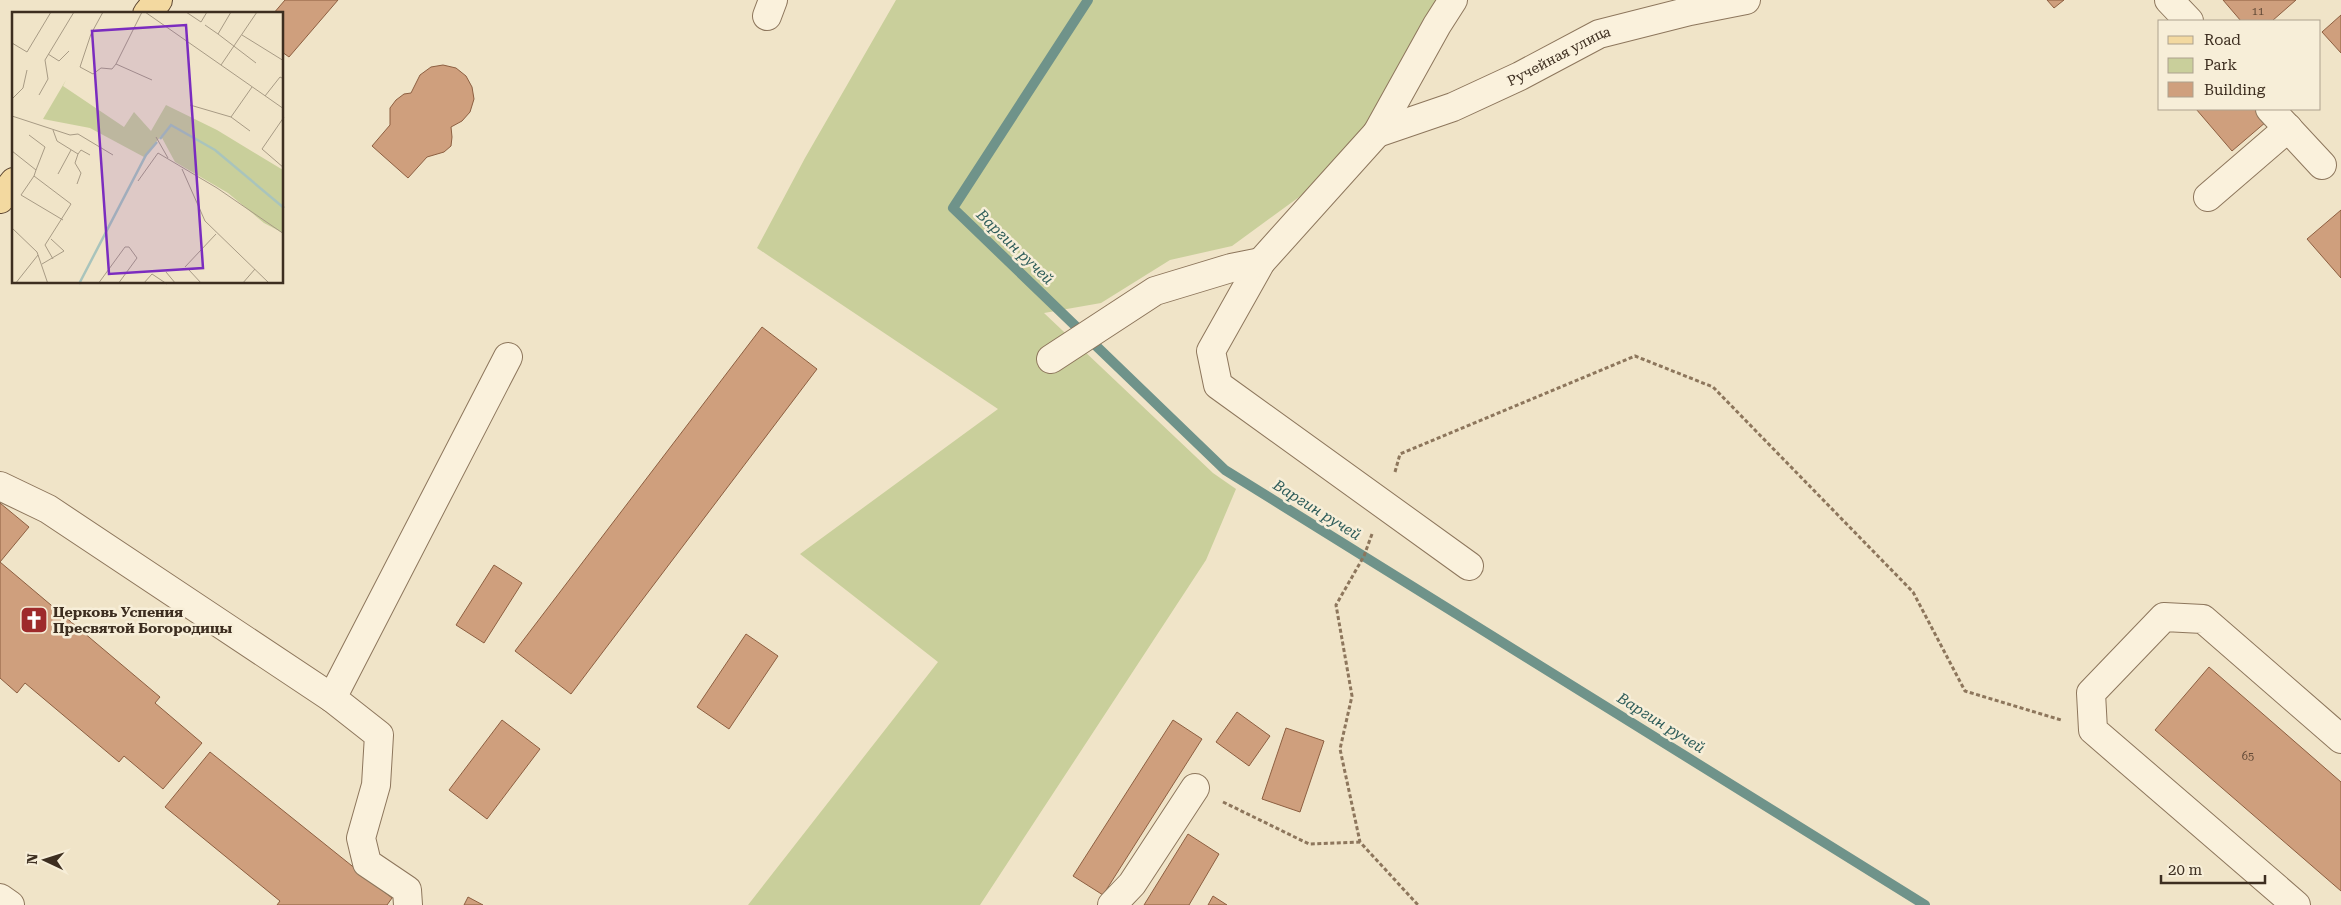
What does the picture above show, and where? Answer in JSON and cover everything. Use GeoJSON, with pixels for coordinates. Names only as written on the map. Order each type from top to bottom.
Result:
{"type":"FeatureCollection","features":[{"type":"Feature","properties":{"kind":"main road"},"geometry":{"type":"LineString","coordinates":[[149,12],[158,0]]}},
{"type":"Feature","properties":{"kind":"main road"},"geometry":{"type":"LineString","coordinates":[[0,199],[12,184]]}},
{"type":"Feature","properties":{"kind":"street"},"geometry":{"type":"LineString","coordinates":[[1454,0],[1437,25],[1377,133],[1261,262],[1212,351],[1218,385],[1469,566]]}},
{"type":"Feature","properties":{"kind":"street","name":"Ручейная улица"},"geometry":{"type":"LineString","coordinates":[[1377,133],[1453,108],[1520,76],[1598,34],[1690,11],[1746,0]]}},
{"type":"Feature","properties":{"kind":"street"},"geometry":{"type":"LineString","coordinates":[[2169,0],[2188,20]]}},
{"type":"Feature","properties":{"kind":"street"},"geometry":{"type":"LineString","coordinates":[[2208,198],[2279,118],[2322,165]]}},
{"type":"Feature","properties":{"kind":"street"},"geometry":{"type":"LineString","coordinates":[[1051,359],[1155,291],[1231,268],[1261,262]]}},
{"type":"Feature","properties":{"kind":"street"},"geometry":{"type":"LineString","coordinates":[[332,698],[508,357]]}},
{"type":"Feature","properties":{"kind":"street"},"geometry":{"type":"LineString","coordinates":[[0,486],[48,509],[332,698],[378,735],[376,785],[362,838],[367,863],[407,890],[408,905]]}},
{"type":"Feature","properties":{"kind":"street"},"geometry":{"type":"LineString","coordinates":[[2296,905],[2093,730],[2091,693],[2164,617],[2202,619],[2341,739]]}},
{"type":"Feature","properties":{"kind":"street"},"geometry":{"type":"LineString","coordinates":[[1112,905],[1132,884],[1196,788]]}},
{"type":"Feature","properties":{"kind":"street"},"geometry":{"type":"LineString","coordinates":[[0,898],[10,905]]}},
{"type":"Feature","properties":{"kind":"path"},"geometry":{"type":"LineString","coordinates":[[1418,905],[1360,842],[1340,749],[1352,696],[1336,604],[1364,556],[1385,506],[1400,454],[1635,356],[1713,387],[1913,592],[1965,691],[2093,730]]}},
{"type":"Feature","properties":{"kind":"path"},"geometry":{"type":"LineString","coordinates":[[1196,788],[1309,844],[1360,842]]}},
{"type":"Feature","properties":{"kind":"green space"},"geometry":{"type":"Polygon","coordinates":[[[896,0],[1444,0],[1386,109],[1306,192],[1232,246],[1170,260],[1101,303],[1044,313],[1213,473],[1236,489],[1206,560],[980,905],[748,905],[938,662],[800,554],[998,409],[757,248],[805,158],[896,0]]]}},
{"type":"Feature","properties":{"kind":"building"},"geometry":{"type":"Polygon","coordinates":[[[285,0],[338,0],[289,57],[284,53],[284,12],[275,12],[285,0]]]}},
{"type":"Feature","properties":{"kind":"building"},"geometry":{"type":"Polygon","coordinates":[[[2047,0],[2064,0],[2054,8],[2047,0]]]}},
{"type":"Feature","properties":{"kind":"building"},"geometry":{"type":"Polygon","coordinates":[[[2223,0],[2296,0],[2273,20],[2240,20],[2223,0]]]}},
{"type":"Feature","properties":{"kind":"building"},"geometry":{"type":"Polygon","coordinates":[[[2341,15],[2341,53],[2322,32],[2341,15]]]}},
{"type":"Feature","properties":{"kind":"building"},"geometry":{"type":"Polygon","coordinates":[[[443,65],[456,68],[466,76],[472,87],[474,99],[470,112],[462,121],[451,127],[451,146],[444,152],[427,157],[408,178],[372,146],[390,125],[390,108],[396,100],[404,94],[411,93],[420,75],[431,67],[443,65]]]}},
{"type":"Feature","properties":{"kind":"building"},"geometry":{"type":"Polygon","coordinates":[[[2197,110],[2280,110],[2232,151],[2197,110]]]}},
{"type":"Feature","properties":{"kind":"building"},"geometry":{"type":"Polygon","coordinates":[[[2341,210],[2341,278],[2307,239],[2341,210]]]}},
{"type":"Feature","properties":{"kind":"building"},"geometry":{"type":"Polygon","coordinates":[[[762,327],[817,369],[571,694],[515,651],[762,327]]]}},
{"type":"Feature","properties":{"kind":"building"},"geometry":{"type":"Polygon","coordinates":[[[0,503],[29,527],[0,562],[0,503]]]}},
{"type":"Feature","properties":{"kind":"building","name":"Церковь Успения Пресвятой Богородицы"},"geometry":{"type":"Polygon","coordinates":[[[0,562],[160,697],[155,703],[202,743],[163,789],[124,756],[119,762],[25,683],[17,693],[0,678],[0,562]]]}},
{"type":"Feature","properties":{"kind":"building"},"geometry":{"type":"Polygon","coordinates":[[[494,565],[522,583],[484,643],[456,625],[494,565]]]}},
{"type":"Feature","properties":{"kind":"building"},"geometry":{"type":"Polygon","coordinates":[[[746,634],[778,656],[729,729],[697,707],[746,634]]]}},
{"type":"Feature","properties":{"kind":"building"},"geometry":{"type":"Polygon","coordinates":[[[2209,667],[2341,782],[2341,891],[2155,730],[2209,667]]]}},
{"type":"Feature","properties":{"kind":"building"},"geometry":{"type":"Polygon","coordinates":[[[1237,712],[1270,736],[1249,766],[1216,742],[1237,712]]]}},
{"type":"Feature","properties":{"kind":"building"},"geometry":{"type":"Polygon","coordinates":[[[502,720],[540,749],[487,819],[449,790],[502,720]]]}},
{"type":"Feature","properties":{"kind":"building"},"geometry":{"type":"Polygon","coordinates":[[[1173,720],[1202,739],[1103,895],[1073,876],[1173,720]]]}},
{"type":"Feature","properties":{"kind":"building"},"geometry":{"type":"Polygon","coordinates":[[[1286,728],[1324,741],[1300,812],[1262,799],[1286,728]]]}},
{"type":"Feature","properties":{"kind":"building"},"geometry":{"type":"Polygon","coordinates":[[[210,752],[392,898],[387,905],[277,905],[280,901],[165,807],[210,752]]]}},
{"type":"Feature","properties":{"kind":"building"},"geometry":{"type":"Polygon","coordinates":[[[1188,834],[1219,854],[1189,905],[1144,905],[1188,834]]]}},
{"type":"Feature","properties":{"kind":"building"},"geometry":{"type":"Polygon","coordinates":[[[1213,896],[1227,905],[1208,905],[1213,896]]]}},
{"type":"Feature","properties":{"kind":"building"},"geometry":{"type":"Polygon","coordinates":[[[468,897],[483,905],[464,905],[468,897]]]}},
{"type":"Feature","properties":{"kind":"waterway","name":"Варгин ручей"},"geometry":{"type":"LineString","coordinates":[[1088,0],[953,208],[1225,470],[1925,905]]}},
{"type":"Feature","properties":{"kind":"place","name":"Церковь Успения Пресвятой Богородицы"},"geometry":{"type":"Point","coordinates":[34,620]}}]}
